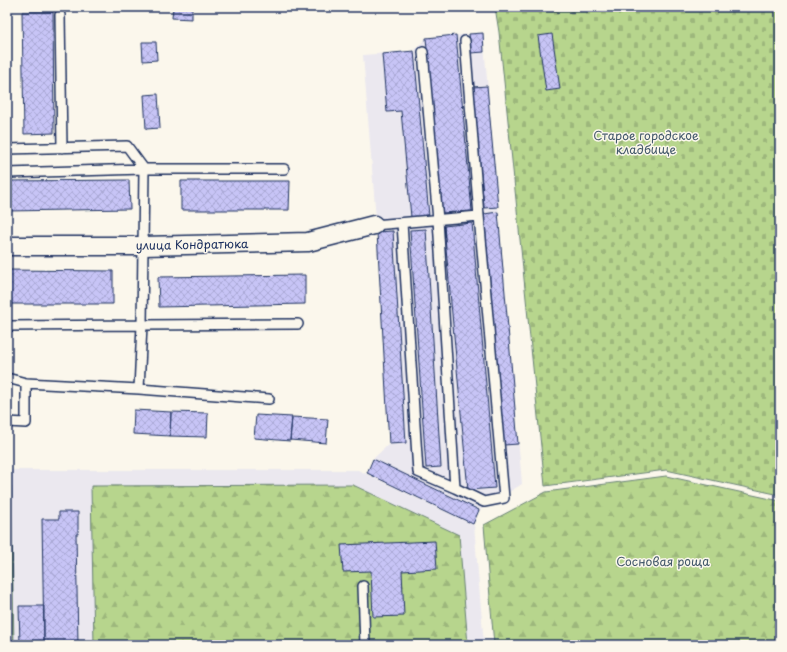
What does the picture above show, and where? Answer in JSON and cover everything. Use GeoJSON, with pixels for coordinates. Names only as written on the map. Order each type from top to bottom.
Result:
{"type":"FeatureCollection","features":[{"type":"Feature","properties":{"kind":"street","name":"улица Кондратюка"},"geometry":{"type":"LineString","coordinates":[[7,246],[143,246],[308,242],[374,226]]}},
{"type":"Feature","properties":{"kind":"lane"},"geometry":{"type":"LineString","coordinates":[[60,15],[62,148]]}},
{"type":"Feature","properties":{"kind":"lane"},"geometry":{"type":"LineString","coordinates":[[402,223],[418,472],[484,502],[504,498],[465,41]]}},
{"type":"Feature","properties":{"kind":"lane"},"geometry":{"type":"LineString","coordinates":[[423,52],[438,220],[455,488]]}},
{"type":"Feature","properties":{"kind":"lane"},"geometry":{"type":"LineString","coordinates":[[7,149],[127,146],[144,169],[142,325],[139,389]]}},
{"type":"Feature","properties":{"kind":"lane"},"geometry":{"type":"LineString","coordinates":[[7,173],[144,169],[284,169]]}},
{"type":"Feature","properties":{"kind":"lane"},"geometry":{"type":"LineString","coordinates":[[374,226],[479,216]]}},
{"type":"Feature","properties":{"kind":"lane"},"geometry":{"type":"LineString","coordinates":[[7,326],[298,324]]}},
{"type":"Feature","properties":{"kind":"lane"},"geometry":{"type":"LineString","coordinates":[[7,378],[26,383],[139,389],[269,399]]}},
{"type":"Feature","properties":{"kind":"lane"},"geometry":{"type":"LineString","coordinates":[[7,422],[26,423],[26,383]]}},
{"type":"Feature","properties":{"kind":"lane"},"geometry":{"type":"LineString","coordinates":[[363,586],[366,645]]}},
{"type":"Feature","properties":{"kind":"shaded area"},"geometry":{"type":"Polygon","coordinates":[[[483,33],[522,484],[480,510],[473,524],[367,473],[373,459],[389,444],[377,232],[363,55],[414,51],[426,38],[483,33]]]}},
{"type":"Feature","properties":{"kind":"shaded area"},"geometry":{"type":"Polygon","coordinates":[[[7,470],[358,470],[474,525],[484,645],[7,645],[7,470]]]}},
{"type":"Feature","properties":{"kind":"green space","name":"Старое городское кладбище"},"geometry":{"type":"Polygon","coordinates":[[[495,7],[780,7],[780,495],[666,470],[545,486],[499,32],[495,7]]]}},
{"type":"Feature","properties":{"kind":"green space","name":"Сосновая роща"},"geometry":{"type":"Polygon","coordinates":[[[666,476],[780,501],[780,645],[494,645],[484,525],[546,492],[666,476]]]}},
{"type":"Feature","properties":{"kind":"green space"},"geometry":{"type":"Polygon","coordinates":[[[353,485],[459,535],[468,645],[94,645],[91,486],[353,485]]]}},
{"type":"Feature","properties":{"kind":"green space"},"geometry":{"type":"Polygon","coordinates":[[[7,486],[11,486],[14,645],[7,645],[7,486]]]}},
{"type":"Feature","properties":{"kind":"building"},"geometry":{"type":"Polygon","coordinates":[[[173,7],[192,7],[192,19],[172,18],[173,7]]]}},
{"type":"Feature","properties":{"kind":"building"},"geometry":{"type":"Polygon","coordinates":[[[22,12],[53,12],[54,133],[24,134],[22,12]]]}},
{"type":"Feature","properties":{"kind":"building"},"geometry":{"type":"Polygon","coordinates":[[[483,33],[484,52],[471,53],[469,34],[483,33]]]}},
{"type":"Feature","properties":{"kind":"building"},"geometry":{"type":"Polygon","coordinates":[[[552,34],[560,89],[546,91],[538,36],[552,34]]]}},
{"type":"Feature","properties":{"kind":"building"},"geometry":{"type":"Polygon","coordinates":[[[456,35],[472,211],[442,213],[426,38],[456,35]]]}},
{"type":"Feature","properties":{"kind":"building"},"geometry":{"type":"Polygon","coordinates":[[[142,42],[156,42],[157,60],[143,61],[142,42]]]}},
{"type":"Feature","properties":{"kind":"building"},"geometry":{"type":"Polygon","coordinates":[[[414,51],[429,216],[411,217],[401,111],[387,112],[382,54],[414,51]]]}},
{"type":"Feature","properties":{"kind":"building"},"geometry":{"type":"Polygon","coordinates":[[[487,86],[498,207],[484,208],[473,87],[487,86]]]}},
{"type":"Feature","properties":{"kind":"building"},"geometry":{"type":"Polygon","coordinates":[[[158,94],[160,128],[146,129],[144,95],[158,94]]]}},
{"type":"Feature","properties":{"kind":"building"},"geometry":{"type":"Polygon","coordinates":[[[129,180],[130,209],[7,211],[7,181],[129,180]]]}},
{"type":"Feature","properties":{"kind":"building"},"geometry":{"type":"Polygon","coordinates":[[[181,181],[290,181],[289,210],[181,210],[181,181]]]}},
{"type":"Feature","properties":{"kind":"building"},"geometry":{"type":"Polygon","coordinates":[[[498,212],[518,444],[504,445],[484,214],[498,212]]]}},
{"type":"Feature","properties":{"kind":"building"},"geometry":{"type":"Polygon","coordinates":[[[472,223],[495,488],[468,490],[444,226],[472,223]]]}},
{"type":"Feature","properties":{"kind":"building"},"geometry":{"type":"Polygon","coordinates":[[[426,229],[441,467],[426,468],[410,230],[426,229]]]}},
{"type":"Feature","properties":{"kind":"building"},"geometry":{"type":"Polygon","coordinates":[[[393,231],[406,443],[389,444],[377,232],[393,231]]]}},
{"type":"Feature","properties":{"kind":"building"},"geometry":{"type":"Polygon","coordinates":[[[7,270],[113,271],[113,304],[7,304],[7,270]]]}},
{"type":"Feature","properties":{"kind":"building"},"geometry":{"type":"Polygon","coordinates":[[[305,275],[305,304],[159,307],[158,277],[305,275]]]}},
{"type":"Feature","properties":{"kind":"building"},"geometry":{"type":"Polygon","coordinates":[[[134,410],[171,412],[170,436],[133,434],[134,410]]]}},
{"type":"Feature","properties":{"kind":"building"},"geometry":{"type":"Polygon","coordinates":[[[171,412],[208,413],[207,437],[170,436],[171,412]]]}},
{"type":"Feature","properties":{"kind":"building"},"geometry":{"type":"Polygon","coordinates":[[[256,415],[292,417],[290,441],[254,438],[256,415]]]}},
{"type":"Feature","properties":{"kind":"building"},"geometry":{"type":"Polygon","coordinates":[[[292,417],[328,419],[326,443],[290,440],[292,417]]]}},
{"type":"Feature","properties":{"kind":"building"},"geometry":{"type":"Polygon","coordinates":[[[373,459],[479,510],[473,524],[367,473],[373,459]]]}},
{"type":"Feature","properties":{"kind":"building"},"geometry":{"type":"Polygon","coordinates":[[[59,512],[78,512],[78,534],[76,534],[78,645],[44,645],[42,519],[59,519],[59,512]]]}},
{"type":"Feature","properties":{"kind":"building"},"geometry":{"type":"Polygon","coordinates":[[[435,541],[437,569],[402,571],[404,616],[373,617],[371,571],[343,572],[341,545],[435,541]]]}},
{"type":"Feature","properties":{"kind":"building"},"geometry":{"type":"Polygon","coordinates":[[[19,606],[44,606],[44,645],[20,645],[19,606]]]}}]}
